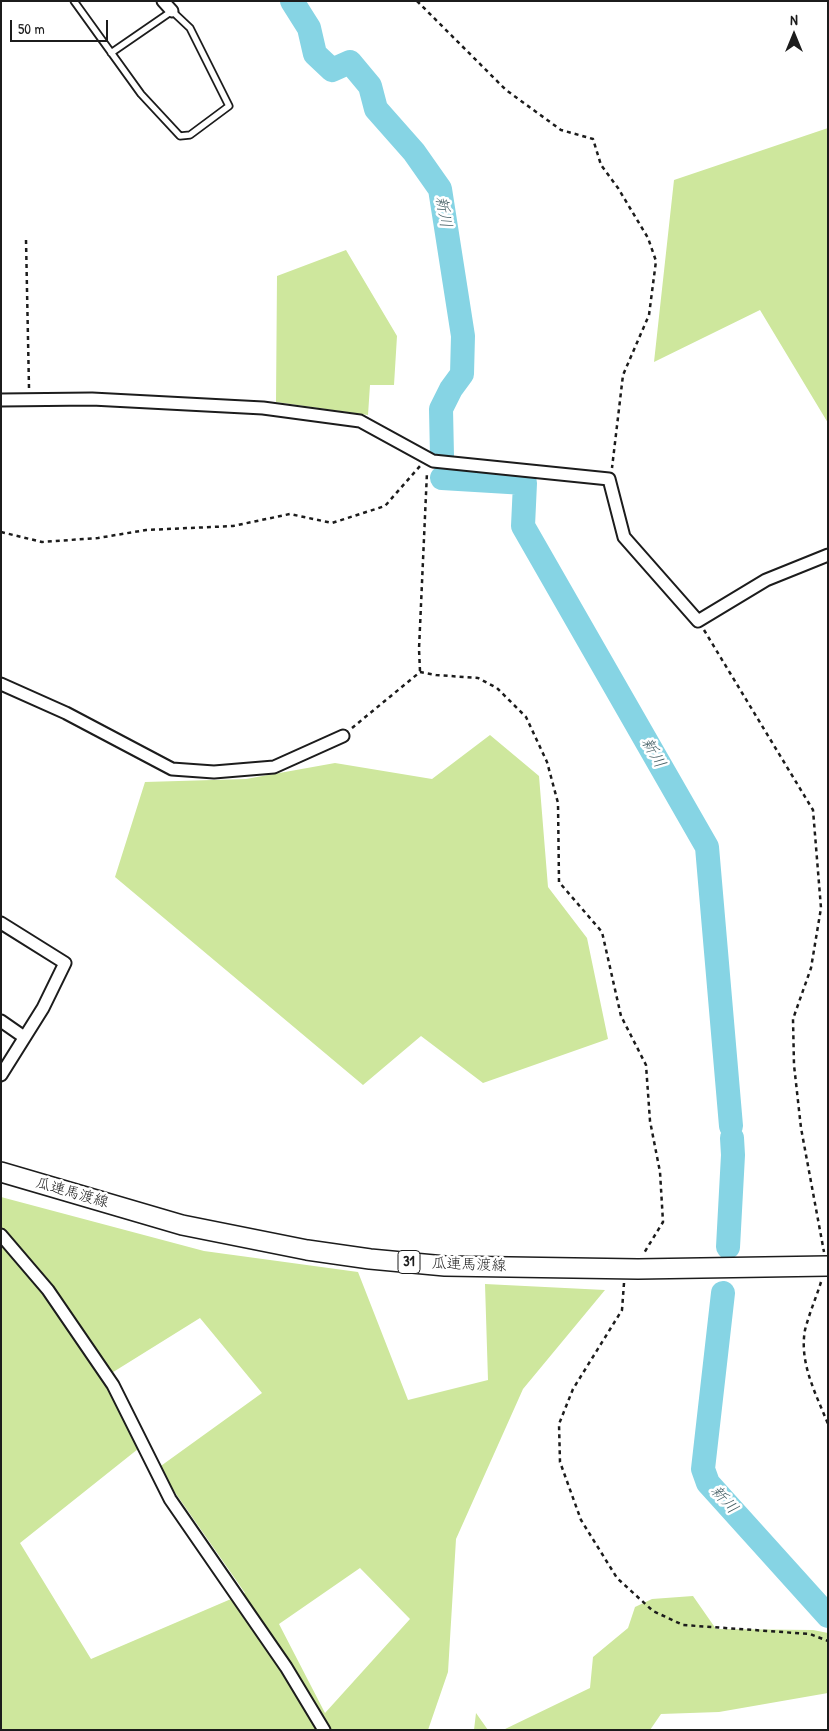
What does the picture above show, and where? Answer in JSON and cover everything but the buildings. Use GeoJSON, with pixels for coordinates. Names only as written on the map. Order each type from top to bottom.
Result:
{"type":"FeatureCollection","features":[{"type":"Feature","properties":{"kind":"main road","name":"瓜連馬渡線"},"geometry":{"type":"LineString","coordinates":[[1,1172],[182,1225],[307,1250],[370,1259],[445,1266],[632,1269],[826,1266]]}},
{"type":"Feature","properties":{"kind":"street"},"geometry":{"type":"LineString","coordinates":[[162,1],[172,11]]}},
{"type":"Feature","properties":{"kind":"street"},"geometry":{"type":"LineString","coordinates":[[1,400],[92,399],[253,408],[360,421],[433,461],[610,479],[624,537],[698,621],[766,580],[828,555]]}},
{"type":"Feature","properties":{"kind":"street"},"geometry":{"type":"LineString","coordinates":[[1,684],[66,713],[172,769],[214,772],[274,768],[343,736]]}},
{"type":"Feature","properties":{"kind":"street"},"geometry":{"type":"LineString","coordinates":[[1,923],[65,963],[43,1008],[1,1075]]}},
{"type":"Feature","properties":{"kind":"street"},"geometry":{"type":"LineString","coordinates":[[1,1021],[24,1037]]}},
{"type":"Feature","properties":{"kind":"street"},"geometry":{"type":"LineString","coordinates":[[1,1235],[48,1290],[113,1385],[170,1499],[286,1667],[324,1730]]}},
{"type":"Feature","properties":{"kind":"lane"},"geometry":{"type":"LineString","coordinates":[[74,1],[141,94],[180,136],[190,135],[229,106],[190,28],[172,11],[112,53]]}},
{"type":"Feature","properties":{"kind":"path"},"geometry":{"type":"LineString","coordinates":[[417,1],[506,90],[561,130],[593,139],[601,165],[618,188],[648,238],[656,261],[649,316],[623,376],[616,448],[610,479]]}},
{"type":"Feature","properties":{"kind":"path"},"geometry":{"type":"LineString","coordinates":[[26,240],[30,400]]}},
{"type":"Feature","properties":{"kind":"path"},"geometry":{"type":"LineString","coordinates":[[1,532],[42,542],[98,538],[146,530],[233,526],[290,514],[332,523],[385,506],[427,458]]}},
{"type":"Feature","properties":{"kind":"path"},"geometry":{"type":"LineString","coordinates":[[420,672],[419,649],[427,458]]}},
{"type":"Feature","properties":{"kind":"path"},"geometry":{"type":"LineString","coordinates":[[698,621],[814,810],[821,908],[811,968],[793,1019],[794,1065],[801,1128],[820,1224],[826,1266],[805,1331],[804,1353],[808,1375],[828,1424]]}},
{"type":"Feature","properties":{"kind":"path"},"geometry":{"type":"LineString","coordinates":[[343,736],[420,672]]}},
{"type":"Feature","properties":{"kind":"path"},"geometry":{"type":"LineString","coordinates":[[420,672],[478,678],[497,688],[526,717],[547,762],[558,803],[559,882],[602,932],[621,1016],[646,1065],[650,1121],[660,1172],[662,1222],[652,1243],[632,1269],[622,1310],[573,1389],[559,1424],[560,1462],[581,1520],[616,1578],[653,1611],[683,1626],[810,1634],[828,1641]]}},
{"type":"Feature","properties":{"kind":"green space"},"geometry":{"type":"Polygon","coordinates":[[[828,128],[828,423],[760,310],[654,362],[674,180],[828,128]]]}},
{"type":"Feature","properties":{"kind":"green space"},"geometry":{"type":"Polygon","coordinates":[[[346,250],[397,336],[394,385],[370,385],[368,415],[276,402],[277,276],[346,250]]]}},
{"type":"Feature","properties":{"kind":"green space"},"geometry":{"type":"Polygon","coordinates":[[[490,735],[539,776],[548,887],[587,938],[608,1039],[483,1083],[421,1036],[363,1085],[115,877],[145,782],[246,779],[335,763],[432,779],[490,735]]]}},
{"type":"Feature","properties":{"kind":"green space"},"geometry":{"type":"Polygon","coordinates":[[[1,1197],[204,1251],[358,1272],[408,1400],[488,1380],[485,1284],[605,1290],[523,1389],[456,1539],[448,1672],[428,1730],[1,1730],[1,1197]],[[200,1318],[102,1379],[138,1449],[20,1543],[91,1659],[245,1593],[158,1468],[262,1393],[200,1318]],[[360,1568],[279,1624],[325,1713],[410,1619],[360,1568]]]}},
{"type":"Feature","properties":{"kind":"green space"},"geometry":{"type":"Polygon","coordinates":[[[693,1596],[716,1629],[813,1630],[828,1633],[828,1693],[719,1712],[661,1714],[650,1730],[503,1730],[590,1688],[593,1657],[628,1628],[635,1607],[652,1599],[693,1596]]]}},
{"type":"Feature","properties":{"kind":"green space"},"geometry":{"type":"Polygon","coordinates":[[[476,1713],[488,1730],[474,1730],[476,1713]]]}},
{"type":"Feature","properties":{"kind":"waterway","name":"新川"},"geometry":{"type":"LineString","coordinates":[[292,1],[309,28],[315,54],[332,70],[350,62],[370,86],[376,109],[414,152],[440,189],[463,336],[462,374],[451,389],[441,409],[442,456]]}},
{"type":"Feature","properties":{"kind":"waterway","name":"新川"},"geometry":{"type":"LineString","coordinates":[[442,478],[525,483],[523,526],[707,847],[731,1126]]}},
{"type":"Feature","properties":{"kind":"waterway","name":"新川"},"geometry":{"type":"LineString","coordinates":[[728,1247],[733,1155],[732,1138]]}},
{"type":"Feature","properties":{"kind":"waterway","name":"新川"},"geometry":{"type":"LineString","coordinates":[[723,1293],[703,1469],[708,1483],[828,1616]]}}]}
